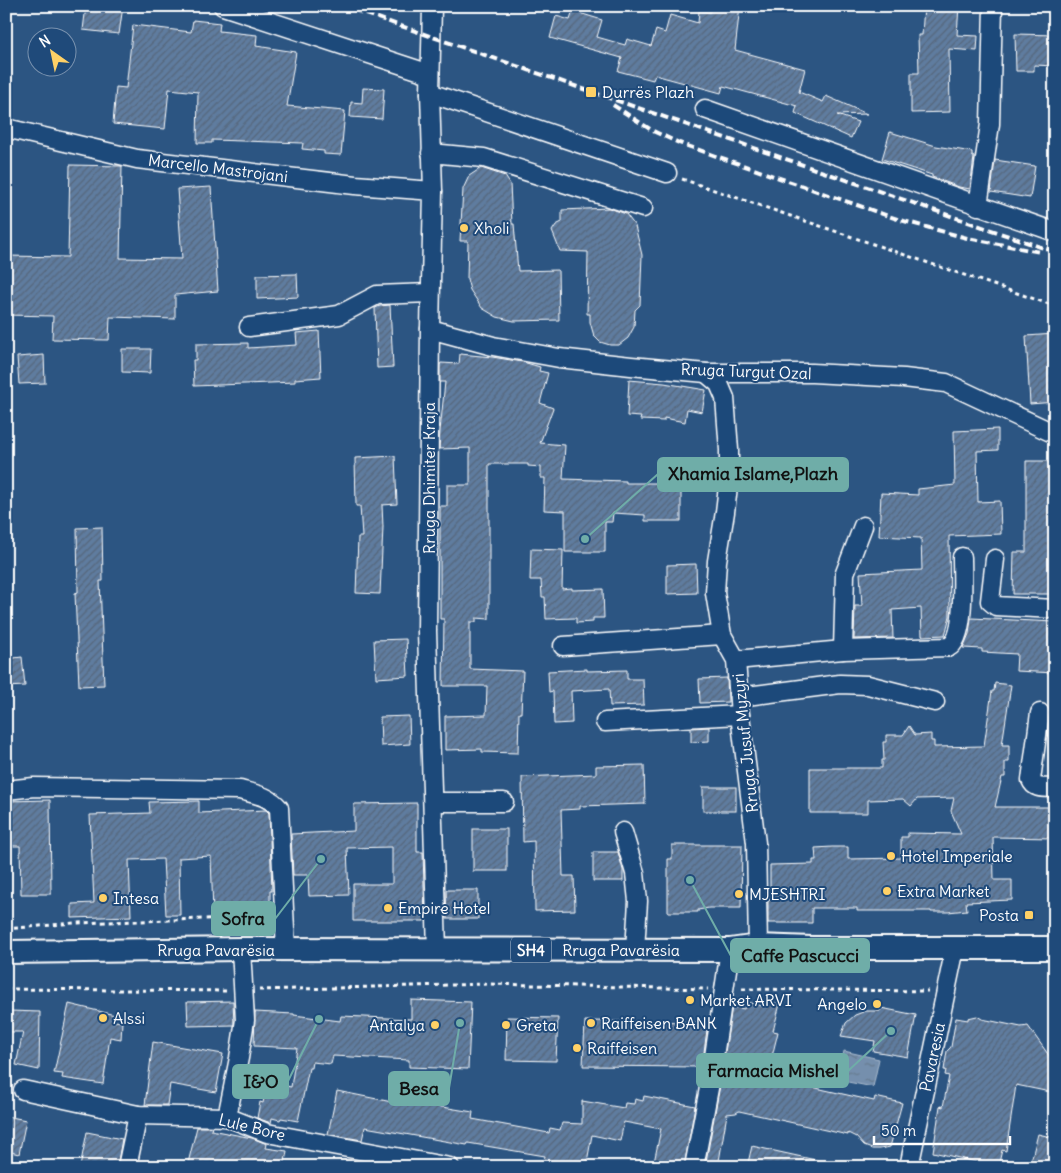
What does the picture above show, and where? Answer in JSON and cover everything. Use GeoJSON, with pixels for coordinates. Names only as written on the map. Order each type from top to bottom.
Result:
{"type":"FeatureCollection","features":[{"type":"Feature","properties":{"kind":"main road","name":"Rruga Pavarësia"},"geometry":{"type":"LineString","coordinates":[[6,952],[241,949],[730,950],[758,946],[812,948],[1055,948]]}},
{"type":"Feature","properties":{"kind":"street"},"geometry":{"type":"LineString","coordinates":[[223,6],[430,74]]}},
{"type":"Feature","properties":{"kind":"street","name":"Rruga Dhimiter Kraja"},"geometry":{"type":"LineString","coordinates":[[432,6],[430,74],[432,191],[428,631],[437,950]]}},
{"type":"Feature","properties":{"kind":"street"},"geometry":{"type":"LineString","coordinates":[[978,206],[990,124],[993,6]]}},
{"type":"Feature","properties":{"kind":"street"},"geometry":{"type":"LineString","coordinates":[[430,92],[667,174]]}},
{"type":"Feature","properties":{"kind":"street"},"geometry":{"type":"LineString","coordinates":[[705,109],[1055,232]]}},
{"type":"Feature","properties":{"kind":"street","name":"Marcello Mastrojani"},"geometry":{"type":"LineString","coordinates":[[6,128],[137,159],[355,185],[432,191]]}},
{"type":"Feature","properties":{"kind":"street"},"geometry":{"type":"LineString","coordinates":[[431,153],[484,158],[643,208]]}},
{"type":"Feature","properties":{"kind":"street"},"geometry":{"type":"LineString","coordinates":[[249,326],[339,315],[378,295],[430,293]]}},
{"type":"Feature","properties":{"kind":"street","name":"Rruga Turgut Ozal"},"geometry":{"type":"LineString","coordinates":[[430,329],[493,346],[559,358],[706,373],[812,373],[904,378],[946,383],[1055,434]]}},
{"type":"Feature","properties":{"kind":"street","name":"Rruga Jusuf Myzyri"},"geometry":{"type":"LineString","coordinates":[[706,373],[719,384],[725,398],[730,450],[729,478],[717,561],[715,593],[722,635],[736,660],[738,697],[756,843],[758,946]]}},
{"type":"Feature","properties":{"kind":"street"},"geometry":{"type":"LineString","coordinates":[[843,650],[846,574],[863,526]]}},
{"type":"Feature","properties":{"kind":"street"},"geometry":{"type":"LineString","coordinates":[[736,660],[843,650],[949,647],[954,644],[956,639],[962,608],[962,557]]}},
{"type":"Feature","properties":{"kind":"street"},"geometry":{"type":"LineString","coordinates":[[995,559],[990,601],[996,606],[1055,609]]}},
{"type":"Feature","properties":{"kind":"street"},"geometry":{"type":"LineString","coordinates":[[563,646],[722,635]]}},
{"type":"Feature","properties":{"kind":"street"},"geometry":{"type":"LineString","coordinates":[[738,697],[840,684],[868,685],[934,702]]}},
{"type":"Feature","properties":{"kind":"street"},"geometry":{"type":"LineString","coordinates":[[1040,713],[1031,780],[1033,785],[1037,787],[1055,788]]}},
{"type":"Feature","properties":{"kind":"street"},"geometry":{"type":"LineString","coordinates":[[605,722],[740,715]]}},
{"type":"Feature","properties":{"kind":"street"},"geometry":{"type":"LineString","coordinates":[[6,790],[34,787],[240,790],[262,796],[273,802],[279,808],[286,950]]}},
{"type":"Feature","properties":{"kind":"street"},"geometry":{"type":"LineString","coordinates":[[433,802],[504,802]]}},
{"type":"Feature","properties":{"kind":"street"},"geometry":{"type":"LineString","coordinates":[[623,832],[635,873],[638,901],[635,950]]}},
{"type":"Feature","properties":{"kind":"street","name":"Pavaresia"},"geometry":{"type":"LineString","coordinates":[[909,1167],[955,948]]}},
{"type":"Feature","properties":{"kind":"street"},"geometry":{"type":"LineString","coordinates":[[227,1117],[245,1020],[241,949]]}},
{"type":"Feature","properties":{"kind":"street"},"geometry":{"type":"LineString","coordinates":[[694,1167],[710,1083],[730,950]]}},
{"type":"Feature","properties":{"kind":"street","name":"Lule Bore"},"geometry":{"type":"LineString","coordinates":[[23,1090],[138,1114],[227,1117],[267,1133],[450,1167]]}},
{"type":"Feature","properties":{"kind":"street"},"geometry":{"type":"LineString","coordinates":[[127,1167],[138,1114]]}},
{"type":"Feature","properties":{"kind":"path"},"geometry":{"type":"LineString","coordinates":[[667,174],[1055,306]]}},
{"type":"Feature","properties":{"kind":"path"},"geometry":{"type":"LineString","coordinates":[[6,929],[74,923],[275,916],[284,918]]}},
{"type":"Feature","properties":{"kind":"path"},"geometry":{"type":"LineString","coordinates":[[6,989],[243,991],[489,984],[946,992]]}},
{"type":"Feature","properties":{"kind":"water"},"geometry":{"type":"Polygon","coordinates":[[[844,1051],[879,1059],[873,1087],[838,1080],[844,1051]]]}},
{"type":"Feature","properties":{"kind":"building"},"geometry":{"type":"Polygon","coordinates":[[[86,6],[123,6],[119,34],[83,30],[86,6]]]}},
{"type":"Feature","properties":{"kind":"building"},"geometry":{"type":"Polygon","coordinates":[[[714,6],[740,6],[735,50],[805,69],[799,92],[823,102],[826,96],[867,114],[837,115],[858,122],[851,138],[795,113],[797,106],[723,86],[721,93],[655,75],[653,80],[618,71],[622,58],[550,38],[556,16],[570,20],[573,11],[602,20],[597,37],[625,45],[627,39],[651,46],[656,30],[665,33],[670,15],[698,23],[699,11],[710,12],[710,9],[714,9],[714,6]]]}},
{"type":"Feature","properties":{"kind":"building"},"geometry":{"type":"Polygon","coordinates":[[[924,6],[959,6],[957,35],[978,36],[977,51],[949,49],[950,112],[911,113],[911,73],[919,73],[918,35],[922,35],[924,6]]]}},
{"type":"Feature","properties":{"kind":"building"},"geometry":{"type":"Polygon","coordinates":[[[193,20],[220,23],[219,31],[257,35],[256,46],[296,52],[287,106],[345,111],[341,155],[324,154],[324,151],[302,149],[303,143],[212,140],[212,143],[197,143],[198,92],[169,89],[165,129],[113,124],[116,87],[126,88],[133,25],[191,32],[193,20]]]}},
{"type":"Feature","properties":{"kind":"building"},"geometry":{"type":"Polygon","coordinates":[[[1015,34],[1055,35],[1055,66],[1034,65],[1034,71],[1016,71],[1015,34]]]}},
{"type":"Feature","properties":{"kind":"building"},"geometry":{"type":"Polygon","coordinates":[[[363,88],[384,89],[382,119],[350,117],[351,102],[362,103],[363,88]]]}},
{"type":"Feature","properties":{"kind":"building"},"geometry":{"type":"Polygon","coordinates":[[[890,132],[936,146],[972,152],[974,157],[970,189],[959,187],[932,177],[932,175],[882,159],[890,132]]]}},
{"type":"Feature","properties":{"kind":"building"},"geometry":{"type":"Polygon","coordinates":[[[995,160],[1035,166],[1030,198],[991,192],[995,160]]]}},
{"type":"Feature","properties":{"kind":"building"},"geometry":{"type":"Polygon","coordinates":[[[70,165],[122,166],[120,258],[182,259],[177,189],[211,187],[218,291],[175,295],[175,319],[110,317],[109,340],[52,339],[53,316],[6,315],[6,256],[68,257],[70,165]]]}},
{"type":"Feature","properties":{"kind":"building"},"geometry":{"type":"Polygon","coordinates":[[[481,168],[505,176],[510,184],[512,224],[514,224],[518,271],[558,270],[559,320],[514,321],[497,317],[482,308],[470,290],[467,279],[468,241],[460,241],[463,189],[469,176],[481,168]]]}},
{"type":"Feature","properties":{"kind":"building"},"geometry":{"type":"Polygon","coordinates":[[[609,208],[626,214],[635,226],[642,255],[640,305],[635,310],[634,327],[628,338],[619,345],[600,342],[594,336],[590,314],[587,314],[588,252],[560,251],[552,231],[556,225],[562,222],[562,210],[609,208]]]}},
{"type":"Feature","properties":{"kind":"building"},"geometry":{"type":"Polygon","coordinates":[[[297,274],[298,297],[257,299],[257,275],[297,274]]]}},
{"type":"Feature","properties":{"kind":"building"},"geometry":{"type":"Polygon","coordinates":[[[390,305],[393,367],[377,368],[375,308],[390,305]]]}},
{"type":"Feature","properties":{"kind":"building"},"geometry":{"type":"Polygon","coordinates":[[[319,331],[321,377],[295,379],[295,382],[194,386],[193,360],[196,360],[196,344],[248,343],[248,348],[297,345],[296,333],[319,331]]]}},
{"type":"Feature","properties":{"kind":"building"},"geometry":{"type":"Polygon","coordinates":[[[1055,334],[1055,402],[1030,404],[1026,336],[1055,334]]]}},
{"type":"Feature","properties":{"kind":"building"},"geometry":{"type":"Polygon","coordinates":[[[122,349],[151,349],[150,373],[122,372],[122,349]]]}},
{"type":"Feature","properties":{"kind":"building"},"geometry":{"type":"Polygon","coordinates":[[[460,354],[523,362],[540,367],[539,371],[548,373],[540,403],[553,408],[540,443],[565,445],[563,479],[626,481],[626,483],[681,483],[681,521],[645,521],[645,515],[613,513],[612,522],[605,522],[605,552],[565,552],[565,511],[544,510],[545,478],[541,478],[541,467],[528,466],[528,464],[489,464],[489,619],[476,618],[476,622],[470,622],[470,669],[523,671],[518,753],[482,752],[482,749],[445,750],[445,716],[486,715],[487,686],[443,686],[444,619],[440,619],[440,506],[447,506],[447,485],[470,485],[470,448],[439,449],[445,382],[440,382],[440,365],[441,363],[459,364],[460,354]]]}},
{"type":"Feature","properties":{"kind":"building"},"geometry":{"type":"Polygon","coordinates":[[[44,355],[45,383],[19,384],[17,357],[44,355]]]}},
{"type":"Feature","properties":{"kind":"building"},"geometry":{"type":"Polygon","coordinates":[[[629,380],[664,383],[706,390],[702,412],[687,409],[685,422],[664,418],[664,421],[640,420],[641,417],[627,416],[629,380]]]}},
{"type":"Feature","properties":{"kind":"building"},"geometry":{"type":"Polygon","coordinates":[[[998,429],[998,450],[977,451],[978,502],[1000,501],[1001,534],[949,536],[950,616],[945,635],[922,636],[921,608],[892,610],[893,638],[854,639],[855,606],[862,606],[860,573],[922,570],[921,538],[879,536],[881,493],[918,495],[918,489],[955,485],[954,431],[998,429]]]}},
{"type":"Feature","properties":{"kind":"building"},"geometry":{"type":"Polygon","coordinates":[[[395,456],[397,504],[382,505],[380,594],[356,593],[358,537],[362,537],[360,506],[356,506],[355,458],[395,456]]]}},
{"type":"Feature","properties":{"kind":"building"},"geometry":{"type":"Polygon","coordinates":[[[1026,461],[1047,461],[1055,470],[1055,594],[1013,594],[1014,552],[1026,552],[1026,461]]]}},
{"type":"Feature","properties":{"kind":"building"},"geometry":{"type":"Polygon","coordinates":[[[102,527],[103,581],[100,581],[104,685],[79,686],[75,593],[78,592],[77,528],[102,527]]]}},
{"type":"Feature","properties":{"kind":"building"},"geometry":{"type":"Polygon","coordinates":[[[531,549],[563,550],[562,589],[603,589],[604,618],[593,618],[593,622],[576,623],[576,618],[546,619],[545,597],[542,597],[541,580],[530,580],[531,549]]]}},
{"type":"Feature","properties":{"kind":"building"},"geometry":{"type":"Polygon","coordinates":[[[696,564],[697,593],[667,594],[667,565],[696,564]]]}},
{"type":"Feature","properties":{"kind":"building"},"geometry":{"type":"Polygon","coordinates":[[[971,618],[1055,622],[1055,673],[1016,671],[1017,654],[982,652],[982,649],[963,648],[969,634],[971,618]]]}},
{"type":"Feature","properties":{"kind":"building"},"geometry":{"type":"Polygon","coordinates":[[[406,639],[408,676],[376,678],[374,640],[406,639]]]}},
{"type":"Feature","properties":{"kind":"building"},"geometry":{"type":"Polygon","coordinates":[[[22,657],[25,686],[6,687],[6,659],[22,657]]]}},
{"type":"Feature","properties":{"kind":"building"},"geometry":{"type":"Polygon","coordinates":[[[587,669],[587,671],[627,670],[627,679],[643,679],[644,705],[610,706],[609,689],[571,691],[572,723],[554,724],[553,691],[549,692],[548,671],[587,669]]]}},
{"type":"Feature","properties":{"kind":"building"},"geometry":{"type":"Polygon","coordinates":[[[727,678],[728,702],[700,703],[699,679],[727,678]]]}},
{"type":"Feature","properties":{"kind":"building"},"geometry":{"type":"Polygon","coordinates":[[[995,683],[1011,685],[1002,745],[1009,745],[1009,762],[1005,762],[1005,777],[1002,777],[995,807],[1055,807],[1055,838],[993,837],[994,880],[1012,880],[1012,900],[966,902],[967,910],[948,912],[857,911],[857,908],[812,908],[812,923],[768,923],[770,865],[813,864],[813,860],[816,860],[815,848],[832,847],[848,847],[848,859],[901,858],[901,837],[908,837],[908,833],[961,834],[951,811],[954,798],[917,799],[911,806],[903,799],[868,800],[868,813],[810,813],[810,768],[882,768],[882,760],[884,760],[883,742],[886,742],[886,735],[903,735],[909,726],[915,735],[931,734],[931,741],[934,741],[934,747],[984,746],[992,691],[994,691],[995,683]]]}},
{"type":"Feature","properties":{"kind":"building"},"geometry":{"type":"Polygon","coordinates":[[[409,716],[410,744],[381,746],[380,717],[409,716]]]}},
{"type":"Feature","properties":{"kind":"building"},"geometry":{"type":"Polygon","coordinates":[[[709,727],[709,741],[691,742],[691,728],[709,727]]]}},
{"type":"Feature","properties":{"kind":"building"},"geometry":{"type":"Polygon","coordinates":[[[644,765],[645,804],[580,806],[580,809],[561,810],[563,876],[574,876],[575,910],[535,911],[534,841],[523,842],[522,777],[596,774],[596,766],[644,765]]]}},
{"type":"Feature","properties":{"kind":"building"},"geometry":{"type":"Polygon","coordinates":[[[703,787],[736,787],[736,811],[703,811],[703,787]]]}},
{"type":"Feature","properties":{"kind":"building"},"geometry":{"type":"Polygon","coordinates":[[[50,800],[51,894],[21,894],[20,846],[6,846],[6,801],[50,800]]]}},
{"type":"Feature","properties":{"kind":"building"},"geometry":{"type":"Polygon","coordinates":[[[199,801],[199,813],[266,810],[269,813],[272,891],[270,891],[270,912],[213,914],[211,856],[179,858],[180,915],[166,915],[163,859],[129,860],[131,916],[72,918],[72,904],[94,903],[90,815],[150,813],[149,802],[199,801]]]}},
{"type":"Feature","properties":{"kind":"building"},"geometry":{"type":"Polygon","coordinates":[[[417,803],[417,852],[423,852],[424,921],[353,921],[353,884],[392,884],[392,847],[347,848],[349,895],[309,896],[308,875],[293,875],[291,834],[354,831],[354,804],[417,803]]]}},
{"type":"Feature","properties":{"kind":"building"},"geometry":{"type":"Polygon","coordinates":[[[473,829],[507,829],[507,871],[473,871],[473,829]]]}},
{"type":"Feature","properties":{"kind":"building"},"geometry":{"type":"Polygon","coordinates":[[[672,845],[742,845],[741,908],[709,908],[698,910],[698,912],[668,912],[668,859],[672,859],[672,845]]]}},
{"type":"Feature","properties":{"kind":"building"},"geometry":{"type":"Polygon","coordinates":[[[593,852],[618,852],[623,870],[623,881],[593,881],[593,852]]]}},
{"type":"Feature","properties":{"kind":"building"},"geometry":{"type":"Polygon","coordinates":[[[446,890],[478,890],[478,919],[447,919],[446,890]]]}},
{"type":"Feature","properties":{"kind":"building"},"geometry":{"type":"Polygon","coordinates":[[[411,1000],[471,1002],[468,1069],[409,1067],[409,1060],[333,1056],[331,1064],[312,1062],[311,1068],[309,1068],[298,1121],[272,1118],[271,1123],[257,1118],[260,1102],[263,1103],[265,1094],[269,1095],[272,1083],[291,1087],[297,1048],[254,1046],[255,1012],[294,1014],[340,1021],[341,1016],[411,1019],[411,1000]]]}},
{"type":"Feature","properties":{"kind":"building"},"geometry":{"type":"Polygon","coordinates":[[[233,1001],[234,1025],[188,1026],[187,1002],[233,1001]]]}},
{"type":"Feature","properties":{"kind":"building"},"geometry":{"type":"Polygon","coordinates":[[[764,1001],[780,1004],[773,1031],[778,1032],[767,1077],[874,1101],[875,1097],[902,1103],[890,1147],[872,1149],[864,1146],[856,1137],[848,1133],[848,1135],[739,1111],[727,1114],[718,1167],[705,1167],[732,1006],[744,1009],[746,1002],[763,1006],[764,1001]]]}},
{"type":"Feature","properties":{"kind":"building"},"geometry":{"type":"Polygon","coordinates":[[[69,1004],[115,1015],[114,1021],[122,1022],[121,1039],[110,1037],[103,1084],[62,1078],[63,1074],[54,1073],[69,1004]]]}},
{"type":"Feature","properties":{"kind":"building"},"geometry":{"type":"Polygon","coordinates":[[[881,1008],[916,1015],[908,1057],[873,1051],[875,1041],[841,1036],[846,1023],[855,1015],[866,1011],[880,1011],[881,1008]]]}},
{"type":"Feature","properties":{"kind":"building"},"geometry":{"type":"Polygon","coordinates":[[[10,1011],[40,1012],[39,1070],[16,1065],[23,1032],[9,1032],[10,1011]]]}},
{"type":"Feature","properties":{"kind":"building"},"geometry":{"type":"Polygon","coordinates":[[[977,1016],[982,1019],[1021,1027],[1028,1026],[1055,1064],[1055,1093],[1016,1085],[1006,1151],[1002,1150],[998,1167],[933,1152],[940,1106],[943,1107],[949,1076],[945,1075],[946,1070],[944,1070],[947,1051],[951,1047],[956,1018],[968,1020],[968,1018],[977,1016]]]}},
{"type":"Feature","properties":{"kind":"building"},"geometry":{"type":"Polygon","coordinates":[[[507,1017],[558,1018],[556,1061],[506,1060],[507,1017]]]}},
{"type":"Feature","properties":{"kind":"building"},"geometry":{"type":"Polygon","coordinates":[[[585,1021],[708,1022],[702,1067],[583,1066],[585,1021]]]}},
{"type":"Feature","properties":{"kind":"building"},"geometry":{"type":"Polygon","coordinates":[[[153,1042],[223,1054],[216,1092],[170,1084],[167,1105],[145,1105],[153,1042]]]}},
{"type":"Feature","properties":{"kind":"building"},"geometry":{"type":"Polygon","coordinates":[[[337,1091],[392,1102],[393,1099],[473,1112],[472,1119],[549,1133],[550,1128],[560,1130],[562,1123],[582,1124],[582,1101],[624,1108],[625,1103],[634,1104],[635,1099],[643,1101],[644,1096],[695,1106],[684,1167],[653,1167],[661,1129],[624,1122],[620,1141],[592,1135],[586,1167],[574,1167],[544,1161],[545,1156],[468,1143],[467,1145],[365,1127],[362,1140],[328,1134],[337,1091]]]}},
{"type":"Feature","properties":{"kind":"building"},"geometry":{"type":"Polygon","coordinates":[[[6,1116],[26,1120],[19,1154],[6,1151],[6,1116]]]}},
{"type":"Feature","properties":{"kind":"building"},"geometry":{"type":"Polygon","coordinates":[[[197,1127],[212,1127],[211,1130],[252,1138],[267,1144],[266,1148],[287,1151],[284,1167],[187,1167],[197,1127]]]}},
{"type":"Feature","properties":{"kind":"building"},"geometry":{"type":"Polygon","coordinates":[[[87,1132],[122,1139],[117,1167],[80,1167],[87,1132]]]}},
{"type":"Feature","properties":{"kind":"building"},"geometry":{"type":"Polygon","coordinates":[[[1038,1134],[1055,1138],[1055,1167],[1036,1167],[1037,1163],[1031,1161],[1038,1134]]]}},
{"type":"Feature","properties":{"kind":"building"},"geometry":{"type":"Polygon","coordinates":[[[752,1146],[820,1161],[819,1167],[747,1167],[752,1146]]]}},
{"type":"Feature","properties":{"kind":"railway"},"geometry":{"type":"LineString","coordinates":[[343,6],[1055,252]]}},
{"type":"Feature","properties":{"kind":"railway"},"geometry":{"type":"LineString","coordinates":[[613,105],[653,131],[679,143],[900,220],[967,238],[1040,252]]}},
{"type":"Feature","properties":{"kind":"place","name":"Durrës Plazh"},"geometry":{"type":"Point","coordinates":[591,92]}},
{"type":"Feature","properties":{"kind":"place","name":"Xholi"},"geometry":{"type":"Point","coordinates":[464,228]}},
{"type":"Feature","properties":{"kind":"place","name":"Xhamia Islame,Plazh"},"geometry":{"type":"Point","coordinates":[585,539]}},
{"type":"Feature","properties":{"kind":"place","name":"Hotel Imperiale"},"geometry":{"type":"Point","coordinates":[891,856]}},
{"type":"Feature","properties":{"kind":"place","name":"Sofra"},"geometry":{"type":"Point","coordinates":[321,859]}},
{"type":"Feature","properties":{"kind":"place","name":"Caffe Pascucci"},"geometry":{"type":"Point","coordinates":[690,880]}},
{"type":"Feature","properties":{"kind":"place","name":"Extra Market"},"geometry":{"type":"Point","coordinates":[887,891]}},
{"type":"Feature","properties":{"kind":"place","name":"MJESHTRI"},"geometry":{"type":"Point","coordinates":[739,894]}},
{"type":"Feature","properties":{"kind":"place","name":"Intesa"},"geometry":{"type":"Point","coordinates":[103,898]}},
{"type":"Feature","properties":{"kind":"place","name":"Empire Hotel"},"geometry":{"type":"Point","coordinates":[388,908]}},
{"type":"Feature","properties":{"kind":"place","name":"Posta"},"geometry":{"type":"Point","coordinates":[1029,915]}},
{"type":"Feature","properties":{"kind":"place","name":"Market ARVI"},"geometry":{"type":"Point","coordinates":[690,1000]}},
{"type":"Feature","properties":{"kind":"place","name":"Angelo"},"geometry":{"type":"Point","coordinates":[877,1004]}},
{"type":"Feature","properties":{"kind":"place","name":"Alssi"},"geometry":{"type":"Point","coordinates":[103,1018]}},
{"type":"Feature","properties":{"kind":"place","name":"I&O"},"geometry":{"type":"Point","coordinates":[319,1019]}},
{"type":"Feature","properties":{"kind":"place","name":"Besa"},"geometry":{"type":"Point","coordinates":[460,1023]}},
{"type":"Feature","properties":{"kind":"place","name":"Raiffeisen BANK"},"geometry":{"type":"Point","coordinates":[591,1023]}},
{"type":"Feature","properties":{"kind":"place","name":"Antalya"},"geometry":{"type":"Point","coordinates":[435,1025]}},
{"type":"Feature","properties":{"kind":"place","name":"Greta"},"geometry":{"type":"Point","coordinates":[506,1025]}},
{"type":"Feature","properties":{"kind":"place","name":"Farmacia Mishel"},"geometry":{"type":"Point","coordinates":[891,1031]}},
{"type":"Feature","properties":{"kind":"place","name":"Raiffeisen"},"geometry":{"type":"Point","coordinates":[577,1048]}}]}
